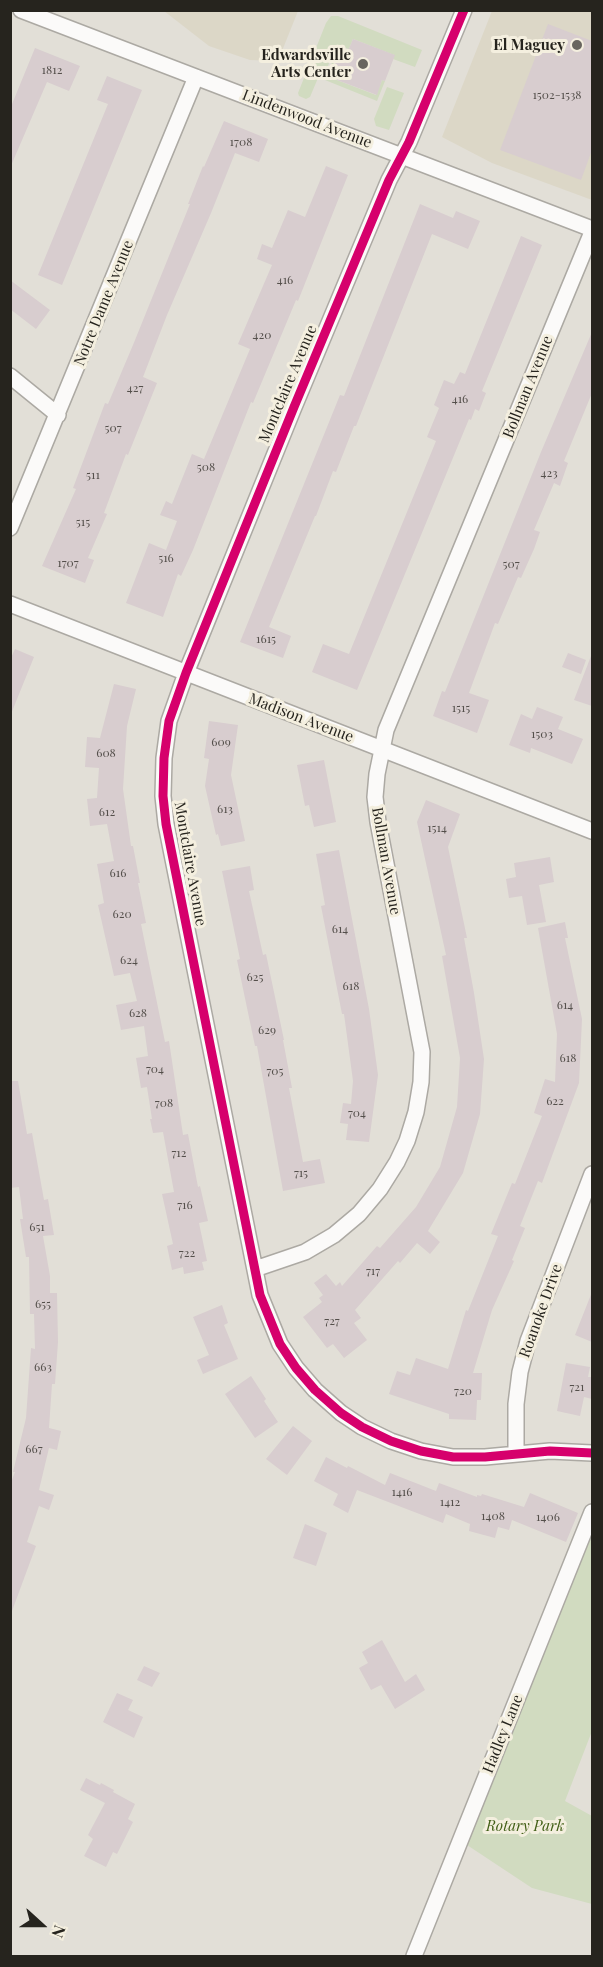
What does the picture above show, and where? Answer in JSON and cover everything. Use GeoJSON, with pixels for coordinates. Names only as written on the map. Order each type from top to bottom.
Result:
{"type":"FeatureCollection","features":[{"type":"Feature","properties":{"kind":"street","name":"Lindenwood Avenue"},"geometry":{"type":"LineString","coordinates":[[21,10],[592,230]]}},
{"type":"Feature","properties":{"kind":"street","name":"Montclaire Avenue"},"geometry":{"type":"LineString","coordinates":[[464,10],[402,155],[389,180],[303,385],[186,673],[169,721],[164,758],[165,824],[255,1269],[266,1314],[280,1344],[296,1368],[340,1413],[391,1441],[421,1451],[463,1457],[550,1450],[592,1453]]}},
{"type":"Feature","properties":{"kind":"street","name":"Notre Dame Avenue"},"geometry":{"type":"LineString","coordinates":[[10,528],[196,77]]}},
{"type":"Feature","properties":{"kind":"street","name":"Bollman Avenue"},"geometry":{"type":"LineString","coordinates":[[255,1269],[305,1252],[334,1235],[359,1214],[380,1190],[407,1141],[416,1112],[421,1083],[422,1052],[378,822],[375,797],[376,774],[386,730],[592,230]]}},
{"type":"Feature","properties":{"kind":"street"},"geometry":{"type":"LineString","coordinates":[[10,376],[58,415]]}},
{"type":"Feature","properties":{"kind":"street","name":"Madison Avenue"},"geometry":{"type":"LineString","coordinates":[[10,604],[592,831]]}},
{"type":"Feature","properties":{"kind":"street","name":"Roanoke Drive"},"geometry":{"type":"LineString","coordinates":[[516,1453],[516,1404],[520,1372],[528,1341],[592,1174]]}},
{"type":"Feature","properties":{"kind":"street","name":"Hadley Lane"},"geometry":{"type":"LineString","coordinates":[[414,1956],[592,1512]]}},
{"type":"Feature","properties":{"kind":"shaded area"},"geometry":{"type":"Polygon","coordinates":[[[164,11],[298,11],[278,61],[250,60],[209,46],[164,11]]]}},
{"type":"Feature","properties":{"kind":"shaded area"},"geometry":{"type":"Polygon","coordinates":[[[492,11],[592,11],[592,200],[492,163],[442,137],[492,11]]]}},
{"type":"Feature","properties":{"kind":"green space"},"geometry":{"type":"Polygon","coordinates":[[[331,16],[338,16],[422,50],[415,67],[393,59],[394,55],[353,39],[349,49],[336,45],[323,79],[318,78],[310,97],[306,99],[299,96],[298,93],[326,23],[331,16]]]}},
{"type":"Feature","properties":{"kind":"green space"},"geometry":{"type":"Polygon","coordinates":[[[338,48],[348,52],[339,50],[329,77],[376,95],[382,80],[385,81],[377,101],[325,80],[338,48]]]}},
{"type":"Feature","properties":{"kind":"green space"},"geometry":{"type":"Polygon","coordinates":[[[387,87],[404,93],[389,130],[376,126],[374,119],[387,87]]]}},
{"type":"Feature","properties":{"kind":"green space","name":"Rotary Park"},"geometry":{"type":"Polygon","coordinates":[[[592,1529],[592,1731],[565,1801],[592,1816],[592,1904],[532,1888],[467,1845],[592,1529]]]}},
{"type":"Feature","properties":{"kind":"building"},"geometry":{"type":"Polygon","coordinates":[[[548,24],[592,41],[592,150],[581,180],[500,150],[548,24]]]}},
{"type":"Feature","properties":{"kind":"building","name":"Edwardsville Arts Center"},"geometry":{"type":"Polygon","coordinates":[[[353,39],[395,55],[377,95],[329,77],[340,50],[347,53],[353,39]]]}},
{"type":"Feature","properties":{"kind":"building"},"geometry":{"type":"Polygon","coordinates":[[[35,48],[80,66],[69,91],[47,82],[10,168],[10,109],[35,48]]]}},
{"type":"Feature","properties":{"kind":"building"},"geometry":{"type":"Polygon","coordinates":[[[107,76],[142,90],[62,285],[38,275],[108,104],[97,100],[107,76]]]}},
{"type":"Feature","properties":{"kind":"building"},"geometry":{"type":"Polygon","coordinates":[[[224,121],[268,139],[259,162],[235,153],[167,315],[143,377],[157,383],[128,455],[126,454],[104,513],[107,514],[88,558],[94,560],[85,583],[42,566],[76,489],[73,488],[105,403],[108,404],[133,345],[203,166],[224,121]]]}},
{"type":"Feature","properties":{"kind":"building"},"geometry":{"type":"Polygon","coordinates":[[[326,166],[348,175],[298,301],[296,300],[253,403],[251,402],[193,550],[181,576],[178,574],[163,617],[126,603],[149,543],[166,550],[177,521],[160,515],[166,501],[172,504],[192,454],[204,459],[250,349],[238,344],[272,265],[257,259],[262,244],[272,248],[288,210],[305,217],[326,166]]]}},
{"type":"Feature","properties":{"kind":"building"},"geometry":{"type":"Polygon","coordinates":[[[420,204],[453,218],[456,211],[480,221],[468,249],[432,234],[356,426],[354,426],[336,472],[333,471],[269,627],[291,636],[283,658],[240,642],[340,395],[344,396],[420,204]]]}},
{"type":"Feature","properties":{"kind":"building"},"geometry":{"type":"Polygon","coordinates":[[[521,236],[542,245],[482,391],[486,393],[479,411],[475,409],[471,420],[469,419],[357,690],[312,672],[323,644],[349,654],[436,441],[427,437],[439,408],[434,405],[444,380],[454,384],[460,372],[465,374],[521,236]]]}},
{"type":"Feature","properties":{"kind":"building"},"geometry":{"type":"Polygon","coordinates":[[[10,280],[50,310],[36,329],[10,309],[10,280]]]}},
{"type":"Feature","properties":{"kind":"building"},"geometry":{"type":"Polygon","coordinates":[[[592,332],[592,393],[564,461],[568,463],[560,486],[554,483],[534,530],[540,532],[534,549],[521,578],[518,577],[498,624],[495,623],[469,693],[489,700],[477,733],[433,716],[442,691],[445,692],[541,452],[592,332]]]}},
{"type":"Feature","properties":{"kind":"building"},"geometry":{"type":"Polygon","coordinates":[[[15,649],[34,657],[11,714],[10,660],[15,649]]]}},
{"type":"Feature","properties":{"kind":"building"},"geometry":{"type":"Polygon","coordinates":[[[568,653],[586,660],[581,674],[562,667],[568,653]]]}},
{"type":"Feature","properties":{"kind":"building"},"geometry":{"type":"Polygon","coordinates":[[[592,656],[592,706],[574,700],[592,656]]]}},
{"type":"Feature","properties":{"kind":"building"},"geometry":{"type":"Polygon","coordinates":[[[114,684],[136,689],[127,726],[123,789],[146,923],[141,924],[165,1042],[169,1041],[183,1135],[188,1134],[198,1187],[200,1186],[208,1221],[199,1223],[207,1261],[202,1262],[204,1270],[184,1274],[183,1267],[172,1270],[167,1246],[173,1244],[162,1194],[174,1192],[163,1132],[153,1133],[147,1087],[141,1088],[136,1058],[148,1056],[144,1026],[121,1030],[116,1005],[137,1001],[130,973],[114,976],[98,905],[104,903],[97,864],[114,861],[107,824],[90,826],[87,799],[97,798],[99,768],[85,767],[87,737],[100,738],[114,684]]]}},
{"type":"Feature","properties":{"kind":"building"},"geometry":{"type":"Polygon","coordinates":[[[537,707],[563,717],[558,729],[583,739],[572,764],[531,748],[530,753],[509,745],[521,714],[532,719],[537,707]]]}},
{"type":"Feature","properties":{"kind":"building"},"geometry":{"type":"Polygon","coordinates":[[[209,721],[238,725],[231,775],[245,841],[221,846],[218,834],[216,835],[205,786],[209,759],[204,758],[209,721]]]}},
{"type":"Feature","properties":{"kind":"building"},"geometry":{"type":"Polygon","coordinates":[[[324,760],[336,822],[314,827],[309,805],[305,806],[297,765],[324,760]]]}},
{"type":"Feature","properties":{"kind":"building"},"geometry":{"type":"Polygon","coordinates":[[[426,800],[460,814],[448,847],[467,938],[464,938],[484,1059],[480,1114],[463,1173],[428,1231],[440,1242],[430,1254],[417,1243],[355,1310],[361,1318],[354,1323],[367,1340],[344,1358],[333,1344],[327,1348],[303,1317],[322,1302],[319,1298],[323,1295],[314,1283],[326,1274],[336,1286],[340,1282],[342,1286],[377,1246],[380,1248],[416,1207],[440,1167],[457,1107],[460,1058],[442,956],[446,955],[417,822],[426,800]]]}},
{"type":"Feature","properties":{"kind":"building"},"geometry":{"type":"Polygon","coordinates":[[[339,850],[369,1009],[378,1075],[369,1142],[346,1140],[348,1124],[340,1123],[343,1103],[351,1104],[353,1081],[344,1014],[342,1014],[321,906],[325,905],[316,854],[339,850]]]}},
{"type":"Feature","properties":{"kind":"building"},"geometry":{"type":"Polygon","coordinates":[[[550,857],[554,882],[539,885],[546,922],[527,925],[522,896],[509,898],[506,879],[516,877],[514,863],[550,857]]]}},
{"type":"Feature","properties":{"kind":"building"},"geometry":{"type":"Polygon","coordinates":[[[250,866],[254,890],[249,891],[263,955],[266,954],[284,1040],[292,1088],[289,1088],[303,1162],[320,1159],[325,1183],[283,1191],[257,1046],[255,1046],[237,960],[240,959],[222,871],[250,866]]]}},
{"type":"Feature","properties":{"kind":"building"},"geometry":{"type":"Polygon","coordinates":[[[565,922],[568,938],[565,938],[582,1019],[579,1083],[542,1183],[538,1181],[520,1226],[525,1228],[512,1260],[514,1261],[492,1310],[473,1373],[482,1373],[481,1400],[477,1400],[476,1420],[449,1419],[449,1414],[389,1394],[397,1371],[410,1375],[416,1358],[448,1369],[466,1310],[468,1311],[498,1236],[491,1234],[512,1183],[515,1184],[542,1116],[534,1113],[545,1079],[555,1082],[557,1034],[538,928],[565,922]]]}},
{"type":"Feature","properties":{"kind":"building"},"geometry":{"type":"Polygon","coordinates":[[[10,1081],[18,1081],[27,1134],[32,1133],[44,1200],[48,1199],[54,1235],[43,1236],[50,1276],[50,1293],[57,1293],[58,1342],[49,1428],[61,1431],[57,1450],[49,1448],[39,1490],[54,1495],[49,1510],[39,1506],[27,1542],[36,1546],[12,1611],[10,1611],[10,1485],[15,1472],[13,1472],[26,1418],[31,1348],[35,1349],[34,1314],[30,1314],[29,1257],[26,1257],[20,1219],[23,1219],[19,1187],[10,1188],[10,1081]]]}},
{"type":"Feature","properties":{"kind":"building"},"geometry":{"type":"Polygon","coordinates":[[[592,1292],[592,1342],[575,1335],[592,1292]]]}},
{"type":"Feature","properties":{"kind":"building"},"geometry":{"type":"Polygon","coordinates":[[[222,1305],[228,1323],[224,1325],[238,1359],[203,1374],[197,1360],[209,1355],[193,1317],[222,1305]]]}},
{"type":"Feature","properties":{"kind":"building"},"geometry":{"type":"Polygon","coordinates":[[[566,1363],[590,1367],[588,1377],[592,1377],[592,1399],[584,1397],[580,1416],[557,1411],[566,1363]]]}},
{"type":"Feature","properties":{"kind":"building"},"geometry":{"type":"Polygon","coordinates":[[[251,1376],[278,1422],[255,1438],[225,1394],[251,1376]]]}},
{"type":"Feature","properties":{"kind":"building"},"geometry":{"type":"Polygon","coordinates":[[[293,1426],[312,1441],[287,1475],[266,1459],[293,1426]]]}},
{"type":"Feature","properties":{"kind":"building"},"geometry":{"type":"Polygon","coordinates":[[[326,1457],[385,1485],[390,1473],[436,1491],[439,1483],[477,1497],[482,1494],[524,1507],[530,1493],[578,1513],[566,1542],[512,1520],[509,1530],[498,1527],[495,1538],[469,1531],[470,1524],[446,1514],[443,1523],[357,1490],[348,1513],[333,1505],[338,1494],[314,1481],[326,1457]]]}},
{"type":"Feature","properties":{"kind":"building"},"geometry":{"type":"Polygon","coordinates":[[[305,1524],[327,1533],[316,1566],[293,1558],[305,1524]]]}},
{"type":"Feature","properties":{"kind":"building"},"geometry":{"type":"Polygon","coordinates":[[[382,1640],[405,1682],[416,1674],[425,1690],[395,1709],[381,1685],[371,1690],[359,1668],[368,1663],[362,1652],[382,1640]]]}},
{"type":"Feature","properties":{"kind":"building"},"geometry":{"type":"Polygon","coordinates":[[[144,1666],[160,1673],[152,1687],[137,1680],[144,1666]]]}},
{"type":"Feature","properties":{"kind":"building"},"geometry":{"type":"Polygon","coordinates":[[[117,1693],[133,1700],[128,1710],[143,1717],[134,1738],[103,1722],[117,1693]]]}},
{"type":"Feature","properties":{"kind":"building"},"geometry":{"type":"Polygon","coordinates":[[[86,1778],[100,1785],[101,1783],[135,1804],[128,1819],[133,1822],[117,1854],[113,1852],[106,1867],[84,1856],[93,1839],[88,1835],[105,1803],[80,1790],[86,1778]]]}},
{"type":"Feature","properties":{"kind":"cycle path"},"geometry":{"type":"LineString","coordinates":[[464,10],[409,142],[389,180],[186,673],[169,721],[164,758],[163,796],[166,824],[260,1295],[280,1344],[315,1390],[341,1413],[362,1427],[391,1441],[421,1451],[453,1457],[485,1457],[550,1451],[592,1453]]}},
{"type":"Feature","properties":{"kind":"place","name":"El Maguey"},"geometry":{"type":"Point","coordinates":[577,45]}},
{"type":"Feature","properties":{"kind":"place","name":"Edwardsville Arts Center"},"geometry":{"type":"Point","coordinates":[363,64]}}]}
